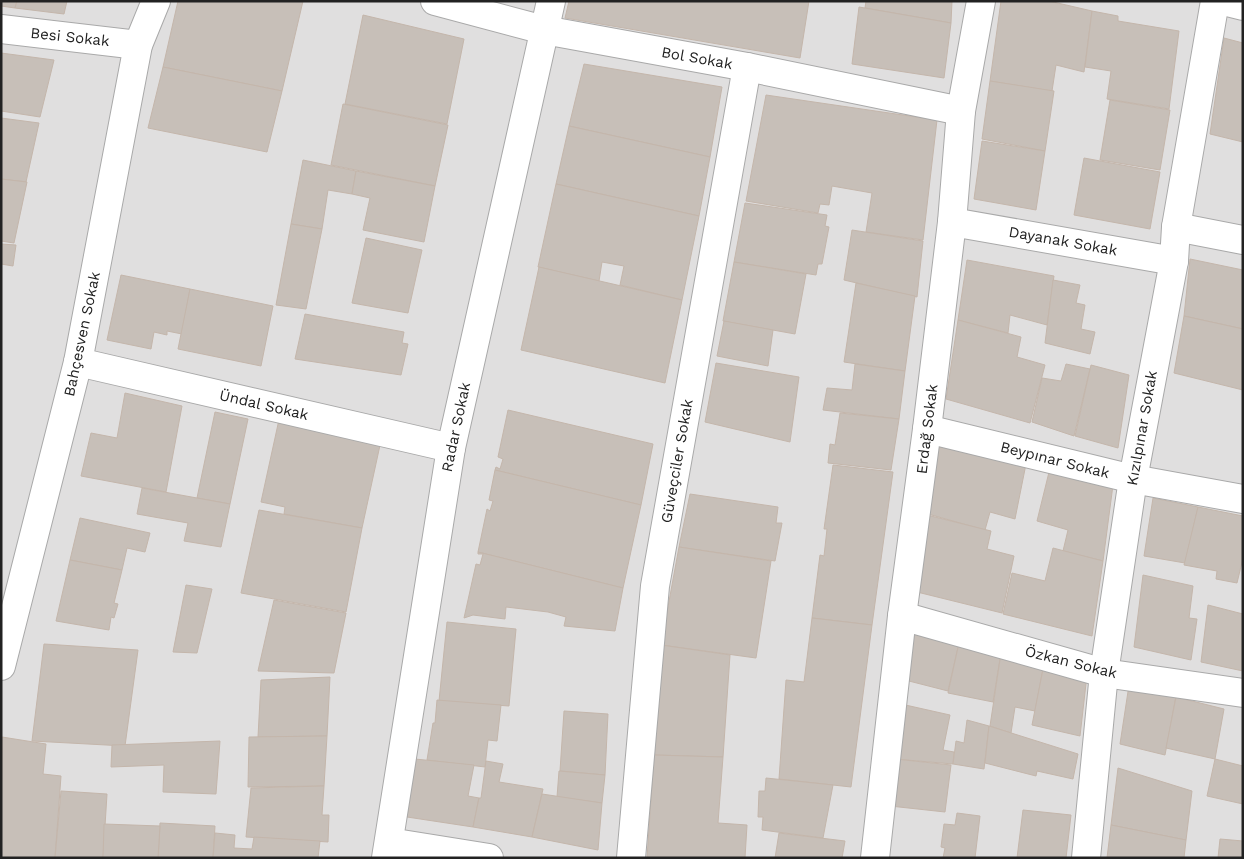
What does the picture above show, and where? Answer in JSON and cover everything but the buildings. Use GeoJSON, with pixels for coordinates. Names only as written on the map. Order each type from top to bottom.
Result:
{"type":"FeatureCollection","features":[{"type":"Feature","properties":{"kind":"street","name":"Bahçesven Sokak"},"geometry":{"type":"LineString","coordinates":[[1,666],[78,362],[138,45],[156,1]]}},
{"type":"Feature","properties":{"kind":"street","name":"Bol Sokak"},"geometry":{"type":"LineString","coordinates":[[435,1],[544,30],[747,67],[961,111]]}},
{"type":"Feature","properties":{"kind":"street","name":"Radar Sokak"},"geometry":{"type":"LineString","coordinates":[[388,850],[451,448],[551,1]]}},
{"type":"Feature","properties":{"kind":"street","name":"Erdağ Sokak"},"geometry":{"type":"LineString","coordinates":[[875,858],[902,616],[952,222],[961,111],[981,1]]}},
{"type":"Feature","properties":{"kind":"street","name":"Kızılpınar Sokak"},"geometry":{"type":"LineString","coordinates":[[1086,858],[1104,673],[1133,479],[1174,261],[1176,227],[1215,1]]}},
{"type":"Feature","properties":{"kind":"street"},"geometry":{"type":"LineString","coordinates":[[1223,1],[1243,6]]}},
{"type":"Feature","properties":{"kind":"street","name":"Besi Sokak"},"geometry":{"type":"LineString","coordinates":[[1,30],[138,45]]}},
{"type":"Feature","properties":{"kind":"street","name":"Güveçciler Sokak"},"geometry":{"type":"LineString","coordinates":[[631,858],[655,586],[747,67]]}},
{"type":"Feature","properties":{"kind":"street","name":"Dayanak Sokak"},"geometry":{"type":"LineString","coordinates":[[952,222],[1174,261]]}},
{"type":"Feature","properties":{"kind":"street"},"geometry":{"type":"LineString","coordinates":[[1176,227],[1243,240]]}},
{"type":"Feature","properties":{"kind":"street","name":"Ündal Sokak"},"geometry":{"type":"LineString","coordinates":[[78,362],[451,448]]}},
{"type":"Feature","properties":{"kind":"street","name":"Beypınar Sokak"},"geometry":{"type":"LineString","coordinates":[[927,428],[1133,479],[1243,499]]}},
{"type":"Feature","properties":{"kind":"street","name":"Özkan Sokak"},"geometry":{"type":"LineString","coordinates":[[902,616],[1104,673],[1243,693]]}},
{"type":"Feature","properties":{"kind":"street"},"geometry":{"type":"LineString","coordinates":[[388,850],[489,858]]}},
{"type":"Feature","properties":{"kind":"shaded area"},"geometry":{"type":"Polygon","coordinates":[[[1,1],[1243,1],[1243,858],[1,858],[1,1]]]}}]}
